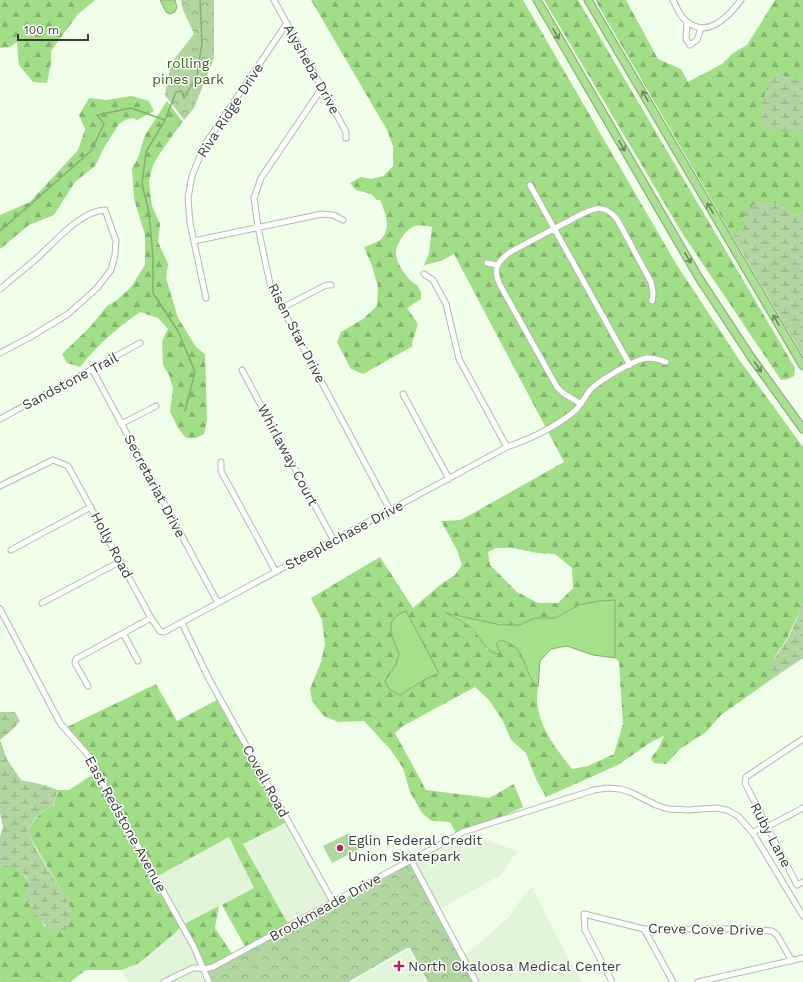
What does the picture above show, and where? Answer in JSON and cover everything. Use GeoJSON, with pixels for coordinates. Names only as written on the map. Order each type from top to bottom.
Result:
{"type":"FeatureCollection","features":[{"type":"Feature","properties":{"kind":"highway"},"geometry":{"type":"LineString","coordinates":[[537,0],[699,278],[751,357],[803,429]]}},
{"type":"Feature","properties":{"kind":"highway"},"geometry":{"type":"LineString","coordinates":[[588,0],[803,366]]}},
{"type":"Feature","properties":{"kind":"street","name":"Alysheba Drive"},"geometry":{"type":"LineString","coordinates":[[274,0],[346,132],[346,138]]}},
{"type":"Feature","properties":{"kind":"street"},"geometry":{"type":"LineString","coordinates":[[673,0],[687,22],[693,26],[701,28],[706,28],[717,24],[731,13],[741,0]]}},
{"type":"Feature","properties":{"kind":"street"},"geometry":{"type":"LineString","coordinates":[[687,22],[686,39],[689,44],[693,44],[697,40],[701,28]]}},
{"type":"Feature","properties":{"kind":"street","name":"Riva Ridge Drive"},"geometry":{"type":"LineString","coordinates":[[206,298],[190,223],[188,198],[192,176],[199,155],[208,139],[287,23]]}},
{"type":"Feature","properties":{"kind":"street","name":"Risen Star Drive"},"geometry":{"type":"LineString","coordinates":[[322,88],[261,178],[254,198],[258,227],[270,284],[390,510]]}},
{"type":"Feature","properties":{"kind":"street"},"geometry":{"type":"LineString","coordinates":[[530,185],[630,365]]}},
{"type":"Feature","properties":{"kind":"street"},"geometry":{"type":"LineString","coordinates":[[581,404],[563,393],[557,387],[500,286],[497,278],[497,265],[510,252],[593,210],[604,209],[617,219],[650,282],[653,293],[652,301]]}},
{"type":"Feature","properties":{"kind":"street"},"geometry":{"type":"LineString","coordinates":[[0,289],[67,230],[97,210],[105,210],[116,241],[115,255],[111,270],[97,288],[68,314],[0,353]]}},
{"type":"Feature","properties":{"kind":"street"},"geometry":{"type":"LineString","coordinates":[[194,241],[322,214],[333,215],[343,220]]}},
{"type":"Feature","properties":{"kind":"street"},"geometry":{"type":"LineString","coordinates":[[488,263],[497,265]]}},
{"type":"Feature","properties":{"kind":"street"},"geometry":{"type":"LineString","coordinates":[[424,274],[433,280],[446,304],[459,359],[507,448]]}},
{"type":"Feature","properties":{"kind":"street"},"geometry":{"type":"LineString","coordinates":[[282,308],[326,285],[331,285]]}},
{"type":"Feature","properties":{"kind":"street","name":"Sandstone Trail"},"geometry":{"type":"LineString","coordinates":[[0,419],[140,343]]}},
{"type":"Feature","properties":{"kind":"street","name":"Steeplechase Drive"},"geometry":{"type":"LineString","coordinates":[[182,623],[390,510],[507,448],[532,438],[559,423],[574,412],[599,382],[630,365],[648,358],[655,358],[666,362]]}},
{"type":"Feature","properties":{"kind":"street","name":"Secretariat Drive"},"geometry":{"type":"LineString","coordinates":[[92,369],[218,603]]}},
{"type":"Feature","properties":{"kind":"street","name":"Whirlaway Court"},"geometry":{"type":"LineString","coordinates":[[242,370],[334,541]]}},
{"type":"Feature","properties":{"kind":"street"},"geometry":{"type":"LineString","coordinates":[[403,394],[449,479]]}},
{"type":"Feature","properties":{"kind":"street"},"geometry":{"type":"LineString","coordinates":[[121,424],[156,406]]}},
{"type":"Feature","properties":{"kind":"street","name":"Holly Road"},"geometry":{"type":"LineString","coordinates":[[0,486],[53,460],[68,466],[160,632],[164,632],[182,623]]}},
{"type":"Feature","properties":{"kind":"street"},"geometry":{"type":"LineString","coordinates":[[221,462],[221,471],[276,572]]}},
{"type":"Feature","properties":{"kind":"street"},"geometry":{"type":"LineString","coordinates":[[11,550],[91,507]]}},
{"type":"Feature","properties":{"kind":"street"},"geometry":{"type":"LineString","coordinates":[[42,603],[120,561]]}},
{"type":"Feature","properties":{"kind":"street","name":"East Redstone Avenue"},"geometry":{"type":"LineString","coordinates":[[0,609],[60,723],[88,755],[194,947],[209,982]]}},
{"type":"Feature","properties":{"kind":"street"},"geometry":{"type":"LineString","coordinates":[[88,686],[75,663],[76,659],[151,618]]}},
{"type":"Feature","properties":{"kind":"street","name":"Covell Road"},"geometry":{"type":"LineString","coordinates":[[182,623],[209,678],[333,902]]}},
{"type":"Feature","properties":{"kind":"street"},"geometry":{"type":"LineString","coordinates":[[123,633],[138,660]]}},
{"type":"Feature","properties":{"kind":"street","name":"Ruby Lane"},"geometry":{"type":"LineString","coordinates":[[803,740],[746,777],[745,784],[797,885],[803,882]]}},
{"type":"Feature","properties":{"kind":"street","name":"Brookmeade Drive"},"geometry":{"type":"LineString","coordinates":[[164,982],[193,968],[204,969],[213,967],[463,832],[594,790],[607,788],[620,789],[630,792],[656,805],[668,809],[689,810],[716,808],[727,810],[738,816],[753,833],[803,916]]}},
{"type":"Feature","properties":{"kind":"street"},"geometry":{"type":"LineString","coordinates":[[753,833],[760,828],[767,827],[803,808]]}},
{"type":"Feature","properties":{"kind":"street"},"geometry":{"type":"LineString","coordinates":[[411,860],[476,982]]}},
{"type":"Feature","properties":{"kind":"street","name":"Creve Cove Drive"},"geometry":{"type":"LineString","coordinates":[[612,982],[585,930],[584,914],[644,929],[740,929],[772,931],[777,935],[792,961]]}},
{"type":"Feature","properties":{"kind":"street"},"geometry":{"type":"LineString","coordinates":[[644,929],[673,982]]}},
{"type":"Feature","properties":{"kind":"street"},"geometry":{"type":"LineString","coordinates":[[698,982],[803,958]]}},
{"type":"Feature","properties":{"kind":"shaded area"},"geometry":{"type":"Polygon","coordinates":[[[160,0],[175,0],[177,7],[175,12],[170,14],[166,12],[160,0]]]}},
{"type":"Feature","properties":{"kind":"shaded area"},"geometry":{"type":"Polygon","coordinates":[[[615,600],[615,658],[593,655],[567,646],[551,649],[540,661],[538,687],[529,675],[521,654],[510,643],[500,640],[496,644],[501,654],[495,653],[487,648],[469,626],[446,613],[501,625],[520,625],[535,618],[555,618],[579,605],[599,601],[615,600]]]}},
{"type":"Feature","properties":{"kind":"shaded area"},"geometry":{"type":"Polygon","coordinates":[[[406,611],[439,673],[400,695],[389,689],[385,681],[396,665],[399,654],[392,635],[391,624],[398,615],[406,611]]]}},
{"type":"Feature","properties":{"kind":"shaded area"},"geometry":{"type":"Polygon","coordinates":[[[285,823],[332,905],[290,927],[243,844],[285,823]]]}},
{"type":"Feature","properties":{"kind":"shaded area"},"geometry":{"type":"Polygon","coordinates":[[[458,836],[462,841],[484,839],[520,852],[513,857],[501,875],[436,911],[410,864],[458,836]]]}},
{"type":"Feature","properties":{"kind":"shaded area"},"geometry":{"type":"Polygon","coordinates":[[[229,837],[255,888],[184,924],[158,876],[229,837]]]}},
{"type":"Feature","properties":{"kind":"shaded area"},"geometry":{"type":"Polygon","coordinates":[[[532,887],[570,962],[582,982],[475,982],[462,958],[509,917],[523,896],[532,887]]]}},
{"type":"Feature","properties":{"kind":"shaded area"},"geometry":{"type":"Polygon","coordinates":[[[180,927],[206,982],[128,982],[122,970],[139,963],[175,933],[180,927]]]}},
{"type":"Feature","properties":{"kind":"shaded area","name":"North Okaloosa Medical Center"},"geometry":{"type":"Polygon","coordinates":[[[408,949],[426,982],[352,982],[408,949]]]}},
{"type":"Feature","properties":{"kind":"green space"},"geometry":{"type":"Polygon","coordinates":[[[0,0],[95,0],[78,14],[51,51],[51,63],[47,83],[33,82],[19,65],[17,42],[10,47],[0,48],[0,0]]]}},
{"type":"Feature","properties":{"kind":"green space","name":"rolling pines park"},"geometry":{"type":"Polygon","coordinates":[[[181,0],[214,0],[214,58],[194,108],[184,120],[165,95],[171,63],[194,34],[183,10],[181,0]]]}},
{"type":"Feature","properties":{"kind":"green space"},"geometry":{"type":"Polygon","coordinates":[[[311,0],[523,0],[675,262],[738,358],[803,447],[803,603],[787,639],[775,656],[769,674],[769,681],[721,715],[706,732],[680,749],[666,764],[654,763],[651,758],[658,749],[664,736],[651,742],[618,765],[546,797],[536,779],[526,753],[511,740],[503,721],[489,700],[475,687],[403,726],[395,733],[426,790],[489,798],[514,784],[523,807],[458,836],[450,822],[432,821],[422,813],[410,792],[403,768],[390,749],[364,721],[338,722],[324,716],[312,701],[310,689],[321,662],[325,644],[322,620],[311,598],[380,557],[413,608],[440,585],[455,575],[462,565],[457,550],[441,521],[461,520],[564,462],[454,254],[441,261],[424,265],[429,253],[432,227],[418,226],[409,229],[400,240],[396,252],[396,256],[403,271],[413,283],[417,285],[421,292],[421,299],[407,308],[418,324],[412,343],[413,346],[363,374],[351,369],[337,342],[341,332],[363,319],[377,306],[378,287],[372,266],[364,247],[381,239],[387,225],[380,200],[377,200],[371,194],[356,190],[350,183],[361,177],[371,179],[383,176],[393,166],[393,146],[387,130],[311,0]],[[496,548],[488,552],[490,565],[517,592],[538,603],[558,603],[573,588],[572,568],[555,554],[537,553],[513,548],[496,548]],[[615,600],[599,601],[579,605],[554,618],[535,618],[520,625],[501,625],[447,614],[469,626],[484,643],[487,650],[500,640],[510,644],[521,655],[532,681],[538,687],[537,699],[541,721],[558,751],[572,769],[588,766],[614,754],[623,724],[619,662],[615,658],[615,600]],[[390,631],[399,654],[396,665],[389,674],[400,695],[426,679],[390,631]]]}},
{"type":"Feature","properties":{"kind":"green space"},"geometry":{"type":"Polygon","coordinates":[[[544,0],[578,0],[795,368],[794,376],[781,380],[682,233],[544,0]]]}},
{"type":"Feature","properties":{"kind":"green space"},"geometry":{"type":"Polygon","coordinates":[[[595,0],[626,0],[658,59],[681,69],[688,82],[722,64],[733,53],[747,45],[775,0],[803,0],[803,79],[794,79],[776,74],[785,131],[803,131],[803,214],[792,216],[788,211],[743,228],[733,237],[595,0]]]}},
{"type":"Feature","properties":{"kind":"green space"},"geometry":{"type":"Polygon","coordinates":[[[776,74],[794,79],[803,79],[803,131],[785,131],[765,127],[760,115],[766,89],[776,74]]]}},
{"type":"Feature","properties":{"kind":"green space"},"geometry":{"type":"Polygon","coordinates":[[[132,96],[149,101],[154,111],[137,120],[133,118],[125,120],[119,124],[105,146],[95,166],[75,182],[54,215],[29,225],[0,249],[0,215],[30,202],[78,150],[85,129],[79,115],[89,98],[106,100],[132,96]]]}},
{"type":"Feature","properties":{"kind":"green space"},"geometry":{"type":"Polygon","coordinates":[[[167,101],[183,121],[153,165],[149,181],[152,206],[160,224],[158,242],[168,264],[166,278],[178,318],[196,347],[205,354],[207,420],[204,434],[196,438],[186,438],[178,428],[170,411],[173,388],[169,375],[163,365],[162,341],[168,329],[158,318],[140,312],[108,337],[93,351],[80,367],[67,363],[62,354],[90,327],[107,306],[117,300],[131,287],[145,265],[145,235],[134,199],[132,168],[138,158],[145,135],[167,101]]]}},
{"type":"Feature","properties":{"kind":"green space"},"geometry":{"type":"Polygon","coordinates":[[[757,201],[777,203],[784,207],[792,216],[803,214],[803,356],[733,237],[743,228],[744,214],[757,201]]]}},
{"type":"Feature","properties":{"kind":"green space"},"geometry":{"type":"Polygon","coordinates":[[[803,603],[803,658],[769,681],[772,663],[788,638],[803,603]]]}},
{"type":"Feature","properties":{"kind":"green space"},"geometry":{"type":"Polygon","coordinates":[[[156,684],[177,721],[219,699],[285,823],[243,844],[290,927],[247,950],[222,905],[254,888],[229,837],[158,876],[90,753],[67,727],[156,684]]]}},
{"type":"Feature","properties":{"kind":"green space"},"geometry":{"type":"Polygon","coordinates":[[[0,712],[15,712],[20,721],[0,740],[0,712]]]}},
{"type":"Feature","properties":{"kind":"green space"},"geometry":{"type":"Polygon","coordinates":[[[0,740],[8,761],[21,780],[58,790],[52,807],[40,813],[27,831],[72,911],[70,923],[65,930],[51,929],[46,926],[37,916],[25,898],[29,884],[25,875],[11,867],[0,867],[0,837],[3,827],[0,813],[0,740]]]}},
{"type":"Feature","properties":{"kind":"green space"},"geometry":{"type":"Polygon","coordinates":[[[95,773],[180,927],[175,933],[139,963],[122,970],[86,970],[70,982],[0,982],[0,867],[9,866],[18,870],[26,877],[29,886],[25,898],[45,927],[72,911],[27,831],[41,813],[53,806],[58,790],[69,790],[95,773]]]}},
{"type":"Feature","properties":{"kind":"green space","name":"Eglin Federal Credit Union Skatepark"},"geometry":{"type":"Polygon","coordinates":[[[349,833],[358,850],[332,863],[323,846],[349,833]]]}},
{"type":"Feature","properties":{"kind":"green space"},"geometry":{"type":"Polygon","coordinates":[[[410,864],[475,982],[428,982],[410,948],[407,948],[348,982],[212,982],[207,972],[410,864]]]}},
{"type":"Feature","properties":{"kind":"green space"},"geometry":{"type":"Polygon","coordinates":[[[219,906],[215,928],[234,957],[207,972],[196,946],[184,924],[219,906]]]}},
{"type":"Feature","properties":{"kind":"waterway"},"geometry":{"type":"LineString","coordinates":[[0,231],[91,151],[104,124],[97,115],[131,108],[165,120],[176,92],[182,91],[184,98],[197,75],[202,43],[200,0]]}},
{"type":"Feature","properties":{"kind":"waterway"},"geometry":{"type":"LineString","coordinates":[[165,120],[146,152],[142,184],[149,213],[153,257],[153,293],[178,331],[195,372],[185,411]]}},
{"type":"Feature","properties":{"kind":"place","name":"Eglin Federal Credit Union Skatepark"},"geometry":{"type":"Point","coordinates":[340,848]}},
{"type":"Feature","properties":{"kind":"place","name":"North Okaloosa Medical Center"},"geometry":{"type":"Point","coordinates":[399,966]}}]}
